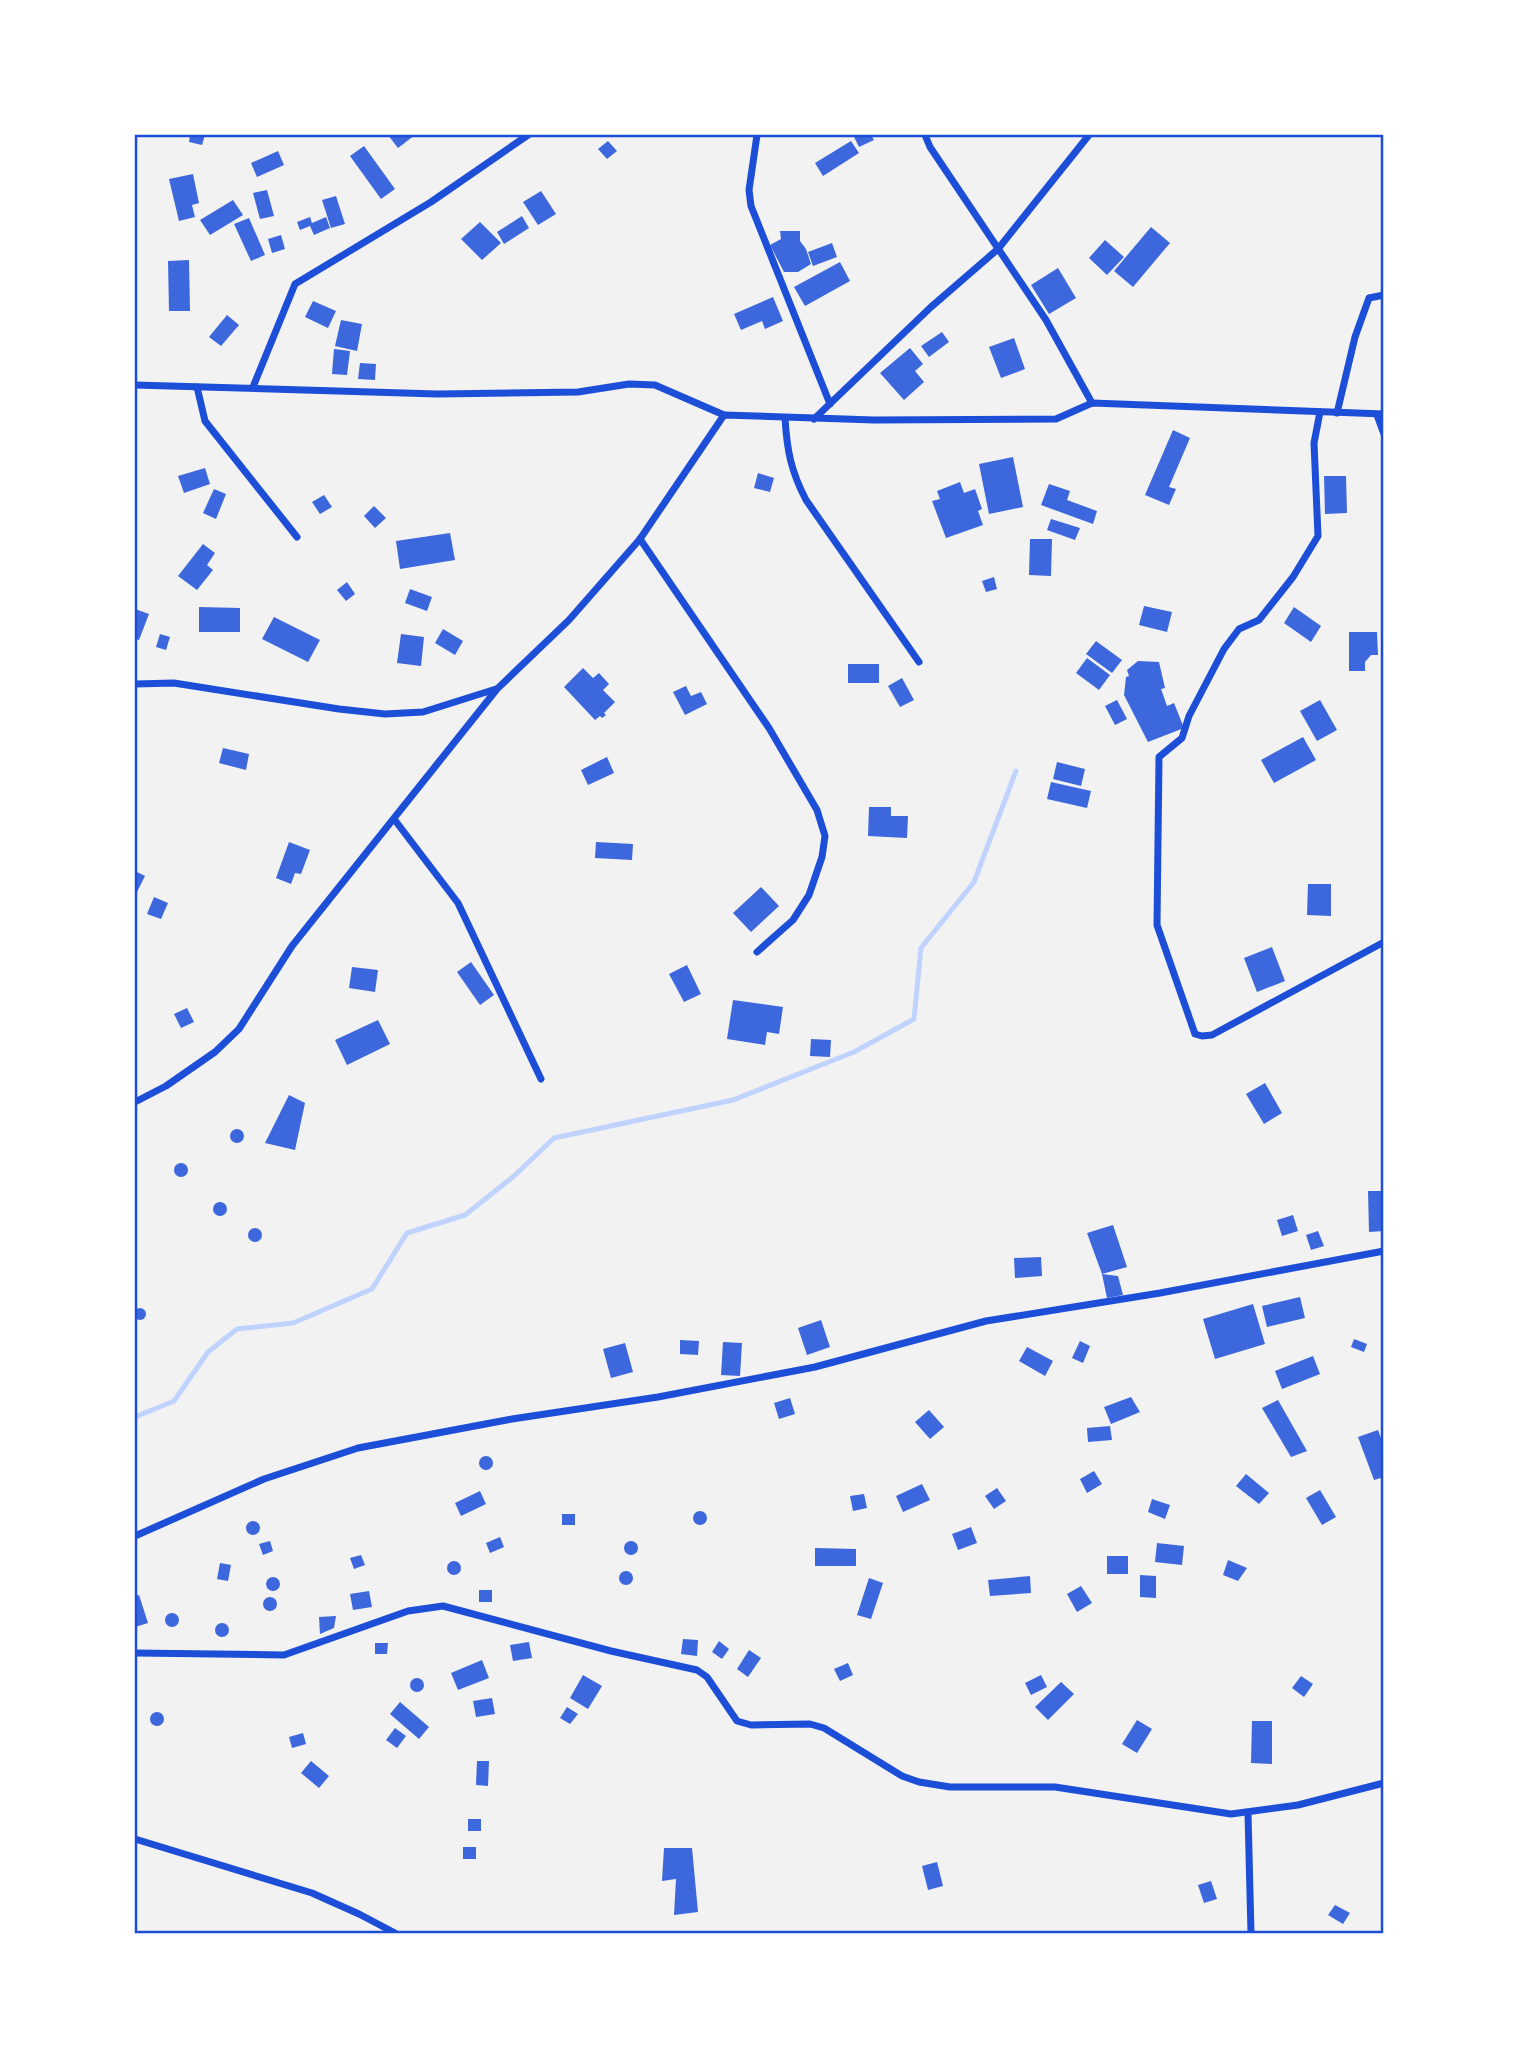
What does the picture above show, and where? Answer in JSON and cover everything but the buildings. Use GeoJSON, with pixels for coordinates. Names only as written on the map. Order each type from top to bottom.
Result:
{"type":"FeatureCollection","features":[{"type":"Feature","properties":{"kind":"street"},"geometry":{"type":"LineString","coordinates":[[253,387],[295,284],[430,202],[528,135]]}},
{"type":"Feature","properties":{"kind":"street"},"geometry":{"type":"LineString","coordinates":[[757,135],[749,190],[751,206],[830,404]]}},
{"type":"Feature","properties":{"kind":"street"},"geometry":{"type":"LineString","coordinates":[[925,135],[1046,320],[1092,403]]}},
{"type":"Feature","properties":{"kind":"street"},"geometry":{"type":"LineString","coordinates":[[814,419],[931,307],[998,249],[1089,135]]}},
{"type":"Feature","properties":{"kind":"street"},"geometry":{"type":"LineString","coordinates":[[1336,413],[1355,337],[1369,298],[1384,295]]}},
{"type":"Feature","properties":{"kind":"street"},"geometry":{"type":"LineString","coordinates":[[135,385],[436,394],[579,392],[629,384],[655,385],[724,415],[814,419],[1056,419],[1092,403],[1381,415],[1384,433]]}},
{"type":"Feature","properties":{"kind":"street"},"geometry":{"type":"LineString","coordinates":[[197,387],[205,421],[297,537]]}},
{"type":"Feature","properties":{"kind":"street"},"geometry":{"type":"LineString","coordinates":[[1320,412],[1314,443],[1318,536],[1293,577],[1259,620],[1239,629],[1231,639],[1188,716],[1182,738],[1159,757],[1157,925],[1195,1034],[1202,1036],[1212,1035],[1384,942]]}},
{"type":"Feature","properties":{"kind":"street"},"geometry":{"type":"LineString","coordinates":[[135,1102],[166,1086],[215,1052],[240,1029],[292,946],[497,689],[569,620],[640,539],[724,415]]}},
{"type":"Feature","properties":{"kind":"street"},"geometry":{"type":"LineString","coordinates":[[785,418],[788,455],[793,475],[806,500],[919,662]]}},
{"type":"Feature","properties":{"kind":"street"},"geometry":{"type":"LineString","coordinates":[[640,539],[769,728],[817,810],[825,836],[822,857],[809,895],[793,920],[757,951]]}},
{"type":"Feature","properties":{"kind":"street"},"geometry":{"type":"LineString","coordinates":[[135,684],[174,684],[385,714],[423,712],[497,689]]}},
{"type":"Feature","properties":{"kind":"street"},"geometry":{"type":"LineString","coordinates":[[394,819],[458,903],[541,1079]]}},
{"type":"Feature","properties":{"kind":"street"},"geometry":{"type":"LineString","coordinates":[[135,1536],[264,1479],[358,1448],[512,1419],[658,1397],[815,1367],[986,1321],[1160,1293],[1384,1251]]}},
{"type":"Feature","properties":{"kind":"street"},"geometry":{"type":"LineString","coordinates":[[135,1653],[284,1655],[408,1611],[443,1606],[611,1651],[697,1670],[707,1677],[737,1721],[751,1725],[810,1724],[824,1728],[902,1776],[919,1782],[950,1787],[1055,1787],[1231,1814],[1298,1805],[1384,1783]]}},
{"type":"Feature","properties":{"kind":"street"},"geometry":{"type":"LineString","coordinates":[[1248,1813],[1251,1933]]}},
{"type":"Feature","properties":{"kind":"street"},"geometry":{"type":"LineString","coordinates":[[135,1839],[312,1893],[395,1933]]}},
{"type":"Feature","properties":{"kind":"waterway"},"geometry":{"type":"LineString","coordinates":[[135,1417],[174,1401],[208,1352],[237,1329],[293,1323],[372,1289],[407,1233],[465,1215],[514,1176],[554,1138],[733,1100],[854,1052],[914,1019],[921,948],[974,882],[1016,771]]}}]}
